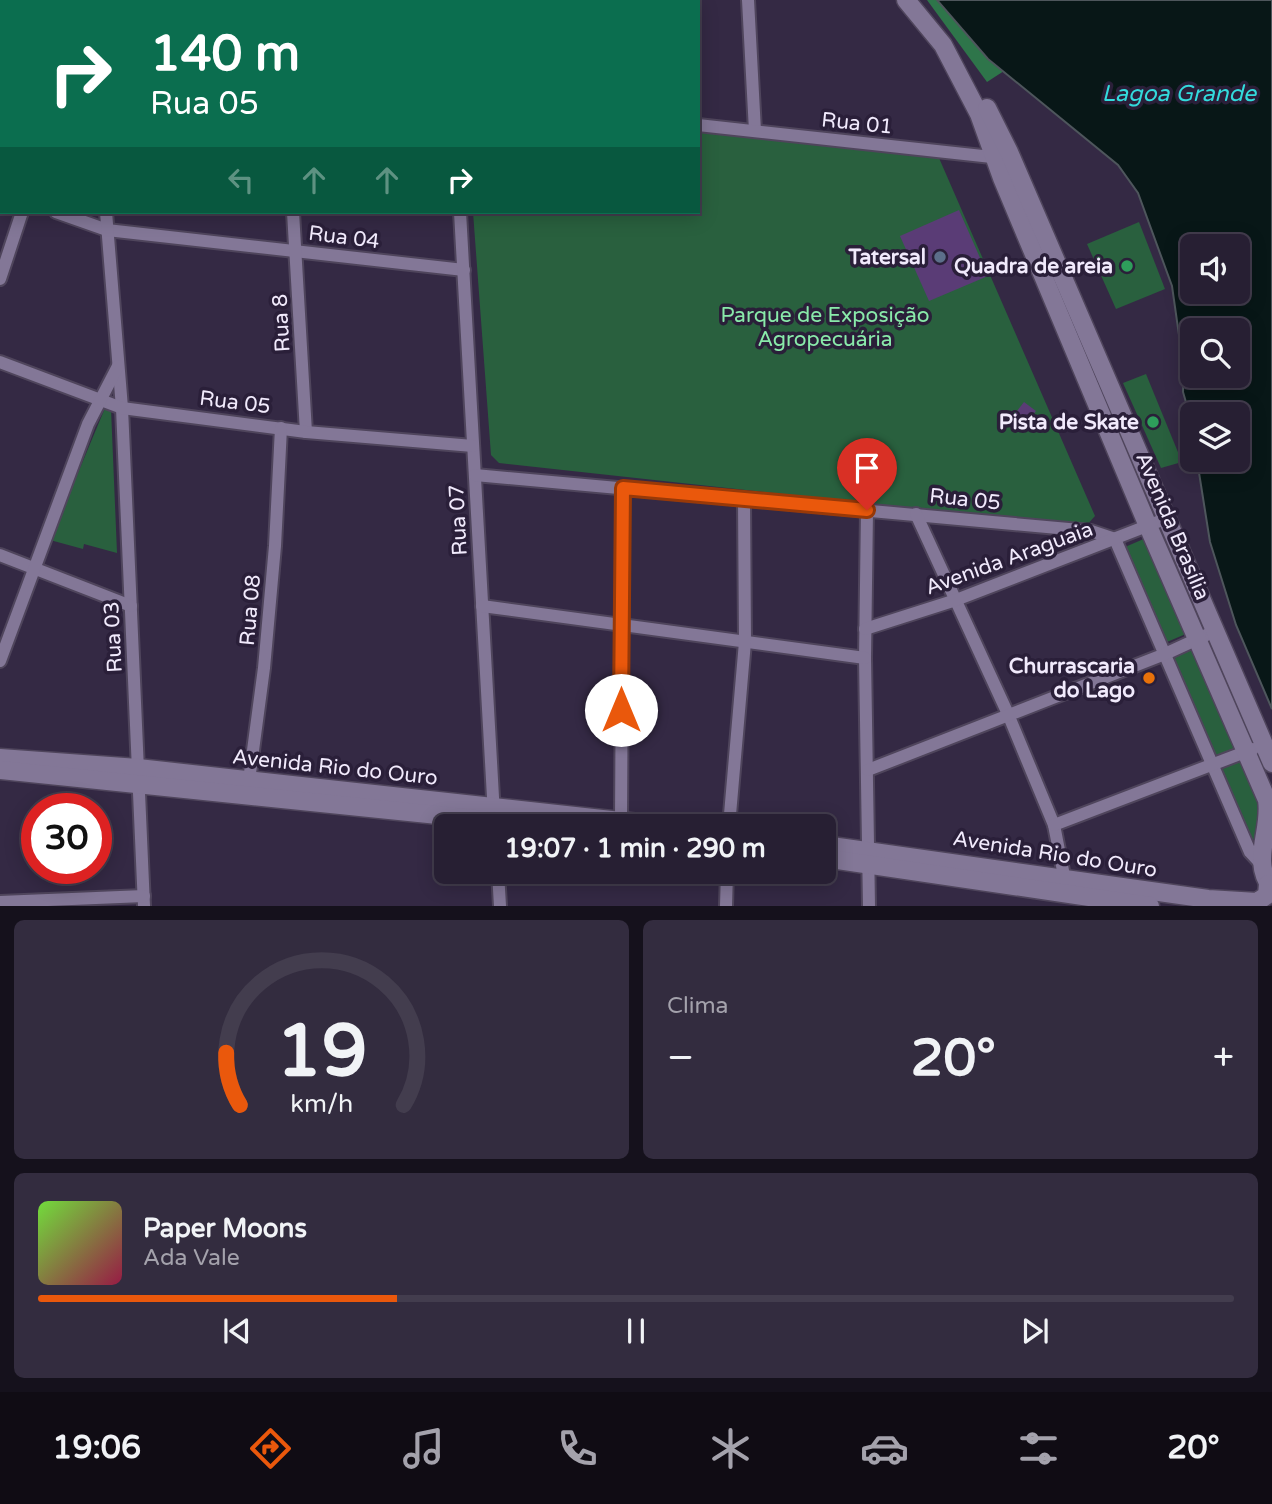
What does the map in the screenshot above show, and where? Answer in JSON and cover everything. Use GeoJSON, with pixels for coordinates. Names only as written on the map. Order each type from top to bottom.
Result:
{"type":"FeatureCollection","features":[{"type":"Feature","properties":{"kind":"main road","name":"Avenida Brasília"},"geometry":{"type":"LineString","coordinates":[[906,0],[981,98],[1005,156],[1011,178],[1156,522],[1197,640],[1254,748],[1272,763]]}},
{"type":"Feature","properties":{"kind":"main road","name":"Avenida Brasília"},"geometry":{"type":"LineString","coordinates":[[1156,522],[1215,632],[1254,748],[1270,814],[1269,829],[1261,854],[1270,887]]}},
{"type":"Feature","properties":{"kind":"main road","name":"Avenida Rio do Ouro"},"geometry":{"type":"LineString","coordinates":[[0,758],[57,769]]}},
{"type":"Feature","properties":{"kind":"main road","name":"Avenida Rio do Ouro"},"geometry":{"type":"LineString","coordinates":[[0,770],[57,769],[138,775],[481,814]]}},
{"type":"Feature","properties":{"kind":"main road","name":"Avenida Rio do Ouro"},"geometry":{"type":"LineString","coordinates":[[836,850],[869,865]]}},
{"type":"Feature","properties":{"kind":"main road","name":"Avenida Rio do Ouro"},"geometry":{"type":"LineString","coordinates":[[836,860],[869,865],[946,868],[1171,900],[1257,902],[1267,895],[1270,887]]}},
{"type":"Feature","properties":{"kind":"main road","name":"Avenida Rio do Ouro"},"geometry":{"type":"LineString","coordinates":[[1066,886],[1150,905]]}},
{"type":"Feature","properties":{"kind":"street"},"geometry":{"type":"LineString","coordinates":[[748,0],[755,131]]}},
{"type":"Feature","properties":{"kind":"street","name":"Rua 01"},"geometry":{"type":"LineString","coordinates":[[700,125],[1005,156]]}},
{"type":"Feature","properties":{"kind":"street"},"geometry":{"type":"LineString","coordinates":[[0,279],[21,214]]}},
{"type":"Feature","properties":{"kind":"street","name":"Rua 04"},"geometry":{"type":"LineString","coordinates":[[62,214],[107,230],[464,270]]}},
{"type":"Feature","properties":{"kind":"street","name":"Rua 03"},"geometry":{"type":"LineString","coordinates":[[106,214],[122,408],[144,901]]}},
{"type":"Feature","properties":{"kind":"street","name":"Rua 8"},"geometry":{"type":"LineString","coordinates":[[293,214],[306,432]]}},
{"type":"Feature","properties":{"kind":"street","name":"Rua 07"},"geometry":{"type":"LineString","coordinates":[[460,214],[494,814]]}},
{"type":"Feature","properties":{"kind":"street","name":"Rua 05"},"geometry":{"type":"LineString","coordinates":[[0,362],[122,408],[306,432],[473,446]]}},
{"type":"Feature","properties":{"kind":"street"},"geometry":{"type":"LineString","coordinates":[[0,661],[99,401],[118,366]]}},
{"type":"Feature","properties":{"kind":"street","name":"Rua 08"},"geometry":{"type":"LineString","coordinates":[[248,788],[267,641],[281,428]]}},
{"type":"Feature","properties":{"kind":"street","name":"Rua 05"},"geometry":{"type":"LineString","coordinates":[[475,475],[1091,531],[1115,539]]}},
{"type":"Feature","properties":{"kind":"street"},"geometry":{"type":"LineString","coordinates":[[621,814],[623,488]]}},
{"type":"Feature","properties":{"kind":"street"},"geometry":{"type":"LineString","coordinates":[[730,814],[745,642],[744,500]]}},
{"type":"Feature","properties":{"kind":"street"},"geometry":{"type":"LineString","coordinates":[[867,510],[865,658],[869,905]]}},
{"type":"Feature","properties":{"kind":"street"},"geometry":{"type":"LineString","coordinates":[[916,514],[1008,714],[1054,825],[1066,886]]}},
{"type":"Feature","properties":{"kind":"street","name":"Avenida Araguaia"},"geometry":{"type":"LineString","coordinates":[[865,629],[956,600],[1156,522]]}},
{"type":"Feature","properties":{"kind":"street"},"geometry":{"type":"LineString","coordinates":[[1115,539],[1250,852],[1262,865]]}},
{"type":"Feature","properties":{"kind":"street"},"geometry":{"type":"LineString","coordinates":[[0,555],[131,606]]}},
{"type":"Feature","properties":{"kind":"street"},"geometry":{"type":"LineString","coordinates":[[482,606],[865,658]]}},
{"type":"Feature","properties":{"kind":"street"},"geometry":{"type":"LineString","coordinates":[[868,770],[1215,632]]}},
{"type":"Feature","properties":{"kind":"street"},"geometry":{"type":"LineString","coordinates":[[1054,825],[1254,748]]}},
{"type":"Feature","properties":{"kind":"street"},"geometry":{"type":"LineString","coordinates":[[499,884],[500,905]]}},
{"type":"Feature","properties":{"kind":"street"},"geometry":{"type":"LineString","coordinates":[[726,905],[727,884]]}},
{"type":"Feature","properties":{"kind":"street"},"geometry":{"type":"LineString","coordinates":[[0,902],[144,901]]}},
{"type":"Feature","properties":{"kind":"green space"},"geometry":{"type":"Polygon","coordinates":[[[927,0],[946,0],[1007,69],[987,82],[927,0]]]}},
{"type":"Feature","properties":{"kind":"green space","name":"Parque de Exposição Agropecuária"},"geometry":{"type":"Polygon","coordinates":[[[700,132],[939,158],[1095,516],[1085,527],[499,463],[491,455],[473,214],[700,214],[700,132]]]}},
{"type":"Feature","properties":{"kind":"green space","name":"Quadra de areia"},"geometry":{"type":"Polygon","coordinates":[[[1139,222],[1165,289],[1116,309],[1087,244],[1139,222]]]}},
{"type":"Feature","properties":{"kind":"green space","name":"Pista de Skate"},"geometry":{"type":"Polygon","coordinates":[[[1146,374],[1180,463],[1161,468],[1123,383],[1146,374]]]}},
{"type":"Feature","properties":{"kind":"green space"},"geometry":{"type":"Polygon","coordinates":[[[105,408],[111,409],[117,553],[84,544],[83,549],[50,540],[105,408]]]}},
{"type":"Feature","properties":{"kind":"green space"},"geometry":{"type":"Polygon","coordinates":[[[1146,538],[1188,633],[1167,642],[1125,547],[1146,538]]]}},
{"type":"Feature","properties":{"kind":"green space"},"geometry":{"type":"Polygon","coordinates":[[[1195,646],[1238,747],[1217,757],[1172,656],[1195,646]]]}},
{"type":"Feature","properties":{"kind":"green space"},"geometry":{"type":"Polygon","coordinates":[[[1243,760],[1261,796],[1256,838],[1251,841],[1222,769],[1243,760]]]}},
{"type":"Feature","properties":{"kind":"water","name":"Lagoa Grande"},"geometry":{"type":"Polygon","coordinates":[[[937,0],[1272,0],[1272,709],[1236,625],[1210,542],[1199,472],[1250,472],[1250,402],[1186,402],[1183,392],[1183,388],[1250,388],[1250,318],[1180,318],[1180,342],[1172,286],[1138,193],[1118,165],[988,59],[937,0]]]}},
{"type":"Feature","properties":{"kind":"building"},"geometry":{"type":"Polygon","coordinates":[[[959,210],[988,276],[929,301],[900,236],[959,210]]]}},
{"type":"Feature","properties":{"kind":"building"},"geometry":{"type":"Polygon","coordinates":[[[1024,402],[1036,411],[1024,425],[1013,416],[1024,402]]]}},
{"type":"Feature","properties":{"kind":"place","name":"Tatersal"},"geometry":{"type":"Point","coordinates":[940,257]}},
{"type":"Feature","properties":{"kind":"place","name":"Quadra de areia"},"geometry":{"type":"Point","coordinates":[1127,266]}},
{"type":"Feature","properties":{"kind":"place","name":"Pista de Skate"},"geometry":{"type":"Point","coordinates":[1153,422]}},
{"type":"Feature","properties":{"kind":"place","name":"Churrascaria do Lago"},"geometry":{"type":"Point","coordinates":[1149,678]}},
{"type":"Feature","properties":{"kind":"route"},"geometry":{"type":"LineString","coordinates":[[621,710],[623,488],[867,510]]}}]}
